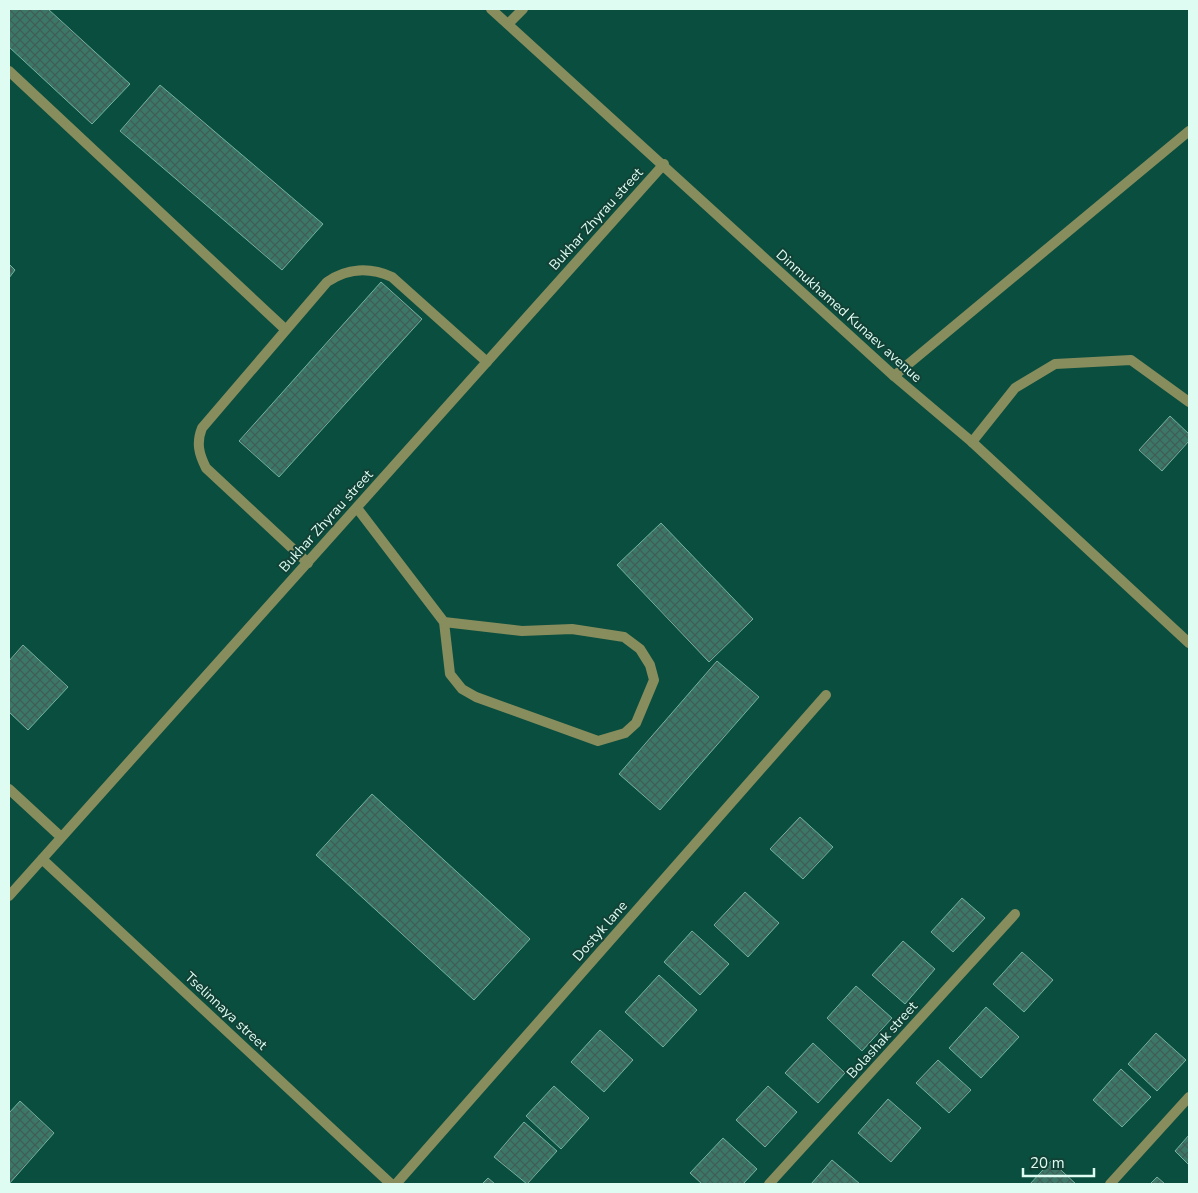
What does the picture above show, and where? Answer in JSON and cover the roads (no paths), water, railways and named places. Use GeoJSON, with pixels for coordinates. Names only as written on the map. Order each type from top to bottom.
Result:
{"type":"FeatureCollection","features":[{"type":"Feature","properties":{"kind":"street","name":"Dinmukhamed Kunaev avenue"},"geometry":{"type":"LineString","coordinates":[[491,9],[664,164],[894,376],[972,442],[1189,643]]}},
{"type":"Feature","properties":{"kind":"street"},"geometry":{"type":"LineString","coordinates":[[508,24],[523,9]]}},
{"type":"Feature","properties":{"kind":"street"},"geometry":{"type":"LineString","coordinates":[[9,71],[286,330]]}},
{"type":"Feature","properties":{"kind":"street"},"geometry":{"type":"LineString","coordinates":[[894,376],[1189,130]]}},
{"type":"Feature","properties":{"kind":"street","name":"Bukhar Zhyrau street"},"geometry":{"type":"LineString","coordinates":[[9,896],[664,164]]}},
{"type":"Feature","properties":{"kind":"street"},"geometry":{"type":"LineString","coordinates":[[308,563],[206,468],[198,448],[198,438],[202,428],[327,282],[337,275],[364,270],[392,276],[487,362]]}},
{"type":"Feature","properties":{"kind":"street"},"geometry":{"type":"LineString","coordinates":[[972,442],[1015,388],[1055,364],[1131,360],[1189,402]]}},
{"type":"Feature","properties":{"kind":"street"},"geometry":{"type":"LineString","coordinates":[[357,508],[444,622],[450,674],[462,689],[476,696],[598,741],[624,733],[636,723],[654,680],[650,665],[640,649],[624,637],[572,630],[522,631],[444,622]]}},
{"type":"Feature","properties":{"kind":"street","name":"Dostyk lane"},"geometry":{"type":"LineString","coordinates":[[396,1184],[826,695]]}},
{"type":"Feature","properties":{"kind":"street"},"geometry":{"type":"LineString","coordinates":[[9,790],[61,837]]}},
{"type":"Feature","properties":{"kind":"street","name":"Tselinnaya street"},"geometry":{"type":"LineString","coordinates":[[42,859],[391,1184]]}},
{"type":"Feature","properties":{"kind":"street","name":"Bolashak street"},"geometry":{"type":"LineString","coordinates":[[769,1184],[1015,914]]}},
{"type":"Feature","properties":{"kind":"street"},"geometry":{"type":"LineString","coordinates":[[1110,1184],[1189,1097]]}}]}
